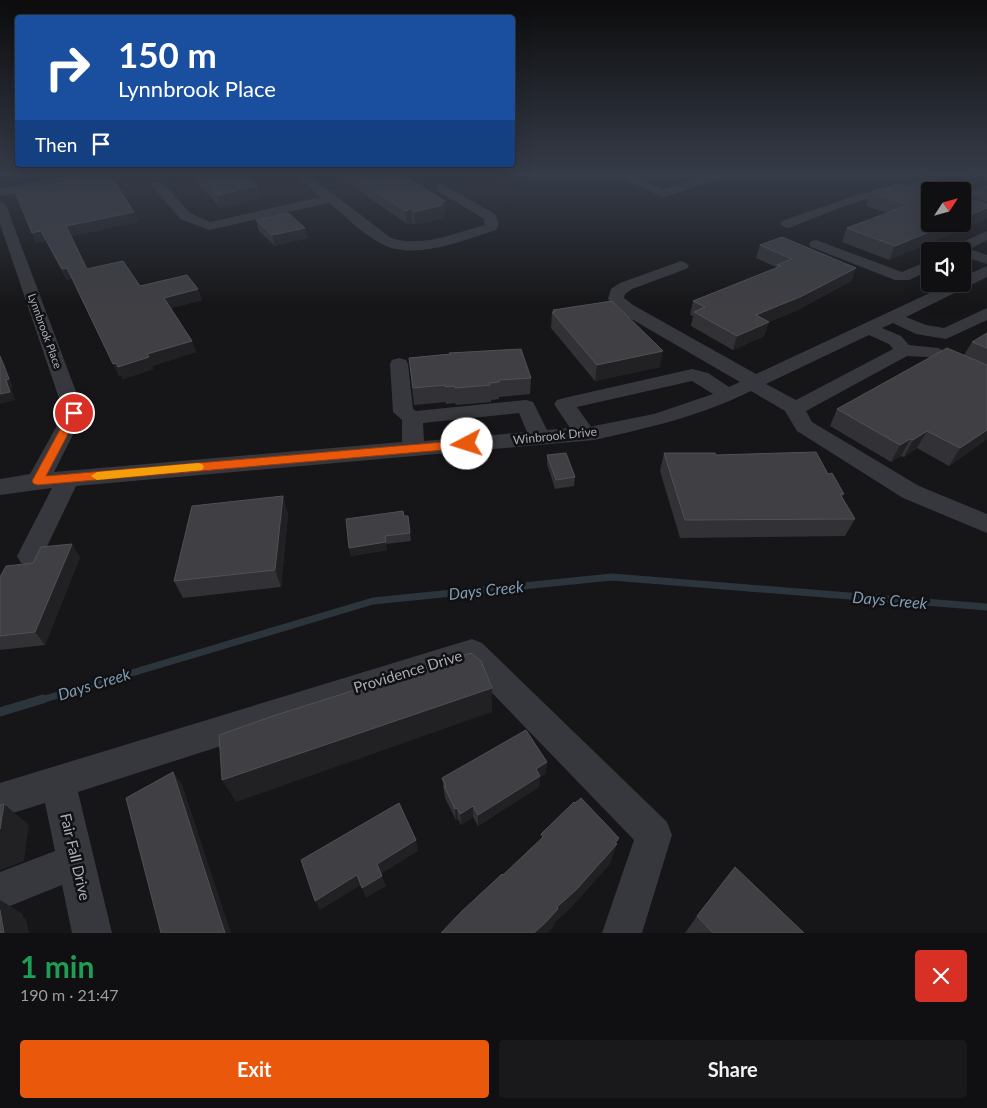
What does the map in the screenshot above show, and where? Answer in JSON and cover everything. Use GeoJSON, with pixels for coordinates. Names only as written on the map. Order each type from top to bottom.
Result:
{"type":"FeatureCollection","features":[{"type":"Feature","properties":{"kind":"street","name":"Lynnbrook Place"},"geometry":{"type":"LineString","coordinates":[[5,219],[74,413],[38,481]]}},
{"type":"Feature","properties":{"kind":"street"},"geometry":{"type":"LineString","coordinates":[[194,219],[209,226],[243,219]]}},
{"type":"Feature","properties":{"kind":"street"},"geometry":{"type":"LineString","coordinates":[[357,219],[386,241],[398,246],[421,246],[491,227],[491,219]]}},
{"type":"Feature","properties":{"kind":"street"},"geometry":{"type":"LineString","coordinates":[[787,224],[803,219]]}},
{"type":"Feature","properties":{"kind":"street"},"geometry":{"type":"LineString","coordinates":[[971,243],[987,235]]}},
{"type":"Feature","properties":{"kind":"street"},"geometry":{"type":"LineString","coordinates":[[816,244],[900,277],[921,268]]}},
{"type":"Feature","properties":{"kind":"street"},"geometry":{"type":"LineString","coordinates":[[971,255],[987,260]]}},
{"type":"Feature","properties":{"kind":"street"},"geometry":{"type":"LineString","coordinates":[[681,266],[626,286],[617,292],[616,299],[627,309],[793,407],[804,426],[911,492],[987,524]]}},
{"type":"Feature","properties":{"kind":"street","name":"Winbrook Drive"},"geometry":{"type":"LineString","coordinates":[[971,279],[987,272]]}},
{"type":"Feature","properties":{"kind":"street"},"geometry":{"type":"LineString","coordinates":[[908,275],[921,278]]}},
{"type":"Feature","properties":{"kind":"street","name":"Winbrook Drive"},"geometry":{"type":"LineString","coordinates":[[0,487],[68,478],[584,434],[660,419],[728,395],[944,292]]}},
{"type":"Feature","properties":{"kind":"street"},"geometry":{"type":"LineString","coordinates":[[892,316],[935,333],[946,334],[987,313]]}},
{"type":"Feature","properties":{"kind":"street"},"geometry":{"type":"LineString","coordinates":[[868,328],[895,340],[904,350]]}},
{"type":"Feature","properties":{"kind":"street"},"geometry":{"type":"LineString","coordinates":[[935,333],[940,346],[987,369]]}},
{"type":"Feature","properties":{"kind":"street"},"geometry":{"type":"LineString","coordinates":[[793,407],[799,407],[904,350],[932,352],[987,378]]}},
{"type":"Feature","properties":{"kind":"street"},"geometry":{"type":"LineString","coordinates":[[399,364],[403,412],[412,418],[526,406],[540,438]]}},
{"type":"Feature","properties":{"kind":"street"},"geometry":{"type":"LineString","coordinates":[[584,434],[564,404],[692,374],[701,377],[728,395]]}},
{"type":"Feature","properties":{"kind":"street"},"geometry":{"type":"LineString","coordinates":[[412,418],[413,449]]}},
{"type":"Feature","properties":{"kind":"street"},"geometry":{"type":"LineString","coordinates":[[30,556],[68,478]]}},
{"type":"Feature","properties":{"kind":"street","name":"Providence Drive"},"geometry":{"type":"LineString","coordinates":[[0,800],[472,652],[654,835],[622,933]]}},
{"type":"Feature","properties":{"kind":"street","name":"Fair Fall Drive"},"geometry":{"type":"LineString","coordinates":[[58,781],[92,933]]}},
{"type":"Feature","properties":{"kind":"street"},"geometry":{"type":"LineString","coordinates":[[0,891],[76,861]]}},
{"type":"Feature","properties":{"kind":"building"},"geometry":{"type":"Polygon","coordinates":[[[26,219],[102,219],[66,226],[87,269],[123,261],[140,286],[187,275],[198,289],[164,298],[192,341],[147,354],[149,357],[118,367],[116,363],[113,364],[67,268],[62,269],[41,231],[32,233],[26,219]]]}},
{"type":"Feature","properties":{"kind":"building"},"geometry":{"type":"Polygon","coordinates":[[[294,219],[305,228],[272,235],[256,220],[294,219]]]}},
{"type":"Feature","properties":{"kind":"building"},"geometry":{"type":"Polygon","coordinates":[[[872,219],[921,219],[921,232],[929,232],[895,246],[847,228],[872,219]]]}},
{"type":"Feature","properties":{"kind":"building"},"geometry":{"type":"Polygon","coordinates":[[[782,237],[856,268],[802,296],[756,315],[769,322],[737,336],[694,312],[705,307],[693,301],[781,266],[777,265],[792,259],[760,245],[782,237]]]}},
{"type":"Feature","properties":{"kind":"building"},"geometry":{"type":"Polygon","coordinates":[[[612,301],[663,351],[597,365],[552,312],[555,312],[553,310],[612,301]]]}},
{"type":"Feature","properties":{"kind":"building"},"geometry":{"type":"Polygon","coordinates":[[[987,333],[987,348],[972,342],[987,333]]]}},
{"type":"Feature","properties":{"kind":"building"},"geometry":{"type":"Polygon","coordinates":[[[947,348],[987,365],[987,430],[960,448],[927,431],[913,440],[910,439],[900,445],[837,409],[947,348]]]}},
{"type":"Feature","properties":{"kind":"building"},"geometry":{"type":"Polygon","coordinates":[[[521,349],[531,378],[499,380],[499,382],[490,383],[490,385],[455,388],[454,386],[445,387],[445,385],[413,388],[409,358],[451,354],[449,353],[521,349]]]}},
{"type":"Feature","properties":{"kind":"building"},"geometry":{"type":"Polygon","coordinates":[[[0,356],[9,379],[6,380],[10,392],[0,394],[0,356]]]}},
{"type":"Feature","properties":{"kind":"building"},"geometry":{"type":"Polygon","coordinates":[[[816,452],[828,474],[832,473],[844,494],[840,494],[855,519],[685,520],[664,453],[715,453],[716,455],[816,452]]]}},
{"type":"Feature","properties":{"kind":"building"},"geometry":{"type":"Polygon","coordinates":[[[566,453],[575,477],[556,480],[547,455],[566,453]]]}},
{"type":"Feature","properties":{"kind":"building"},"geometry":{"type":"Polygon","coordinates":[[[283,496],[275,570],[174,581],[192,506],[283,496]]]}},
{"type":"Feature","properties":{"kind":"building"},"geometry":{"type":"Polygon","coordinates":[[[403,511],[404,516],[408,516],[410,533],[385,536],[386,542],[349,548],[346,519],[403,511]]]}},
{"type":"Feature","properties":{"kind":"building"},"geometry":{"type":"Polygon","coordinates":[[[72,544],[35,632],[0,636],[0,577],[6,566],[33,563],[41,547],[72,544]]]}},
{"type":"Feature","properties":{"kind":"building"},"geometry":{"type":"Polygon","coordinates":[[[471,653],[481,661],[492,688],[222,780],[219,735],[471,653]]]}},
{"type":"Feature","properties":{"kind":"building"},"geometry":{"type":"Polygon","coordinates":[[[526,730],[547,762],[536,769],[540,776],[478,815],[473,806],[460,814],[457,808],[455,809],[442,778],[526,730]]]}},
{"type":"Feature","properties":{"kind":"building"},"geometry":{"type":"Polygon","coordinates":[[[173,772],[225,933],[161,933],[126,798],[173,772]]]}},
{"type":"Feature","properties":{"kind":"building"},"geometry":{"type":"Polygon","coordinates":[[[581,798],[619,838],[615,843],[617,844],[576,890],[557,907],[558,909],[544,924],[534,933],[441,933],[461,912],[543,837],[541,834],[574,802],[581,798]]]}},
{"type":"Feature","properties":{"kind":"building"},"geometry":{"type":"Polygon","coordinates":[[[399,803],[416,840],[377,864],[382,876],[362,888],[357,875],[315,901],[301,860],[399,803]]]}},
{"type":"Feature","properties":{"kind":"building"},"geometry":{"type":"Polygon","coordinates":[[[4,804],[0,829],[0,805],[4,804]]]}},
{"type":"Feature","properties":{"kind":"building"},"geometry":{"type":"Polygon","coordinates":[[[735,867],[804,933],[713,933],[697,916],[735,867]]]}},
{"type":"Feature","properties":{"kind":"building"},"geometry":{"type":"Polygon","coordinates":[[[0,910],[4,933],[0,933],[0,910]]]}},
{"type":"Feature","properties":{"kind":"waterway","name":"Days Creek"},"geometry":{"type":"LineString","coordinates":[[38,701],[373,601],[612,577],[987,607]]}},
{"type":"Feature","properties":{"kind":"waterway","name":"Days Creek"},"geometry":{"type":"LineString","coordinates":[[0,712],[43,699]]}},
{"type":"Feature","properties":{"kind":"slow traffic"},"geometry":{"type":"LineString","coordinates":[[97,476],[198,467]]}},
{"type":"Feature","properties":{"kind":"route"},"geometry":{"type":"LineString","coordinates":[[74,413],[38,481],[467,444]]}}]}
